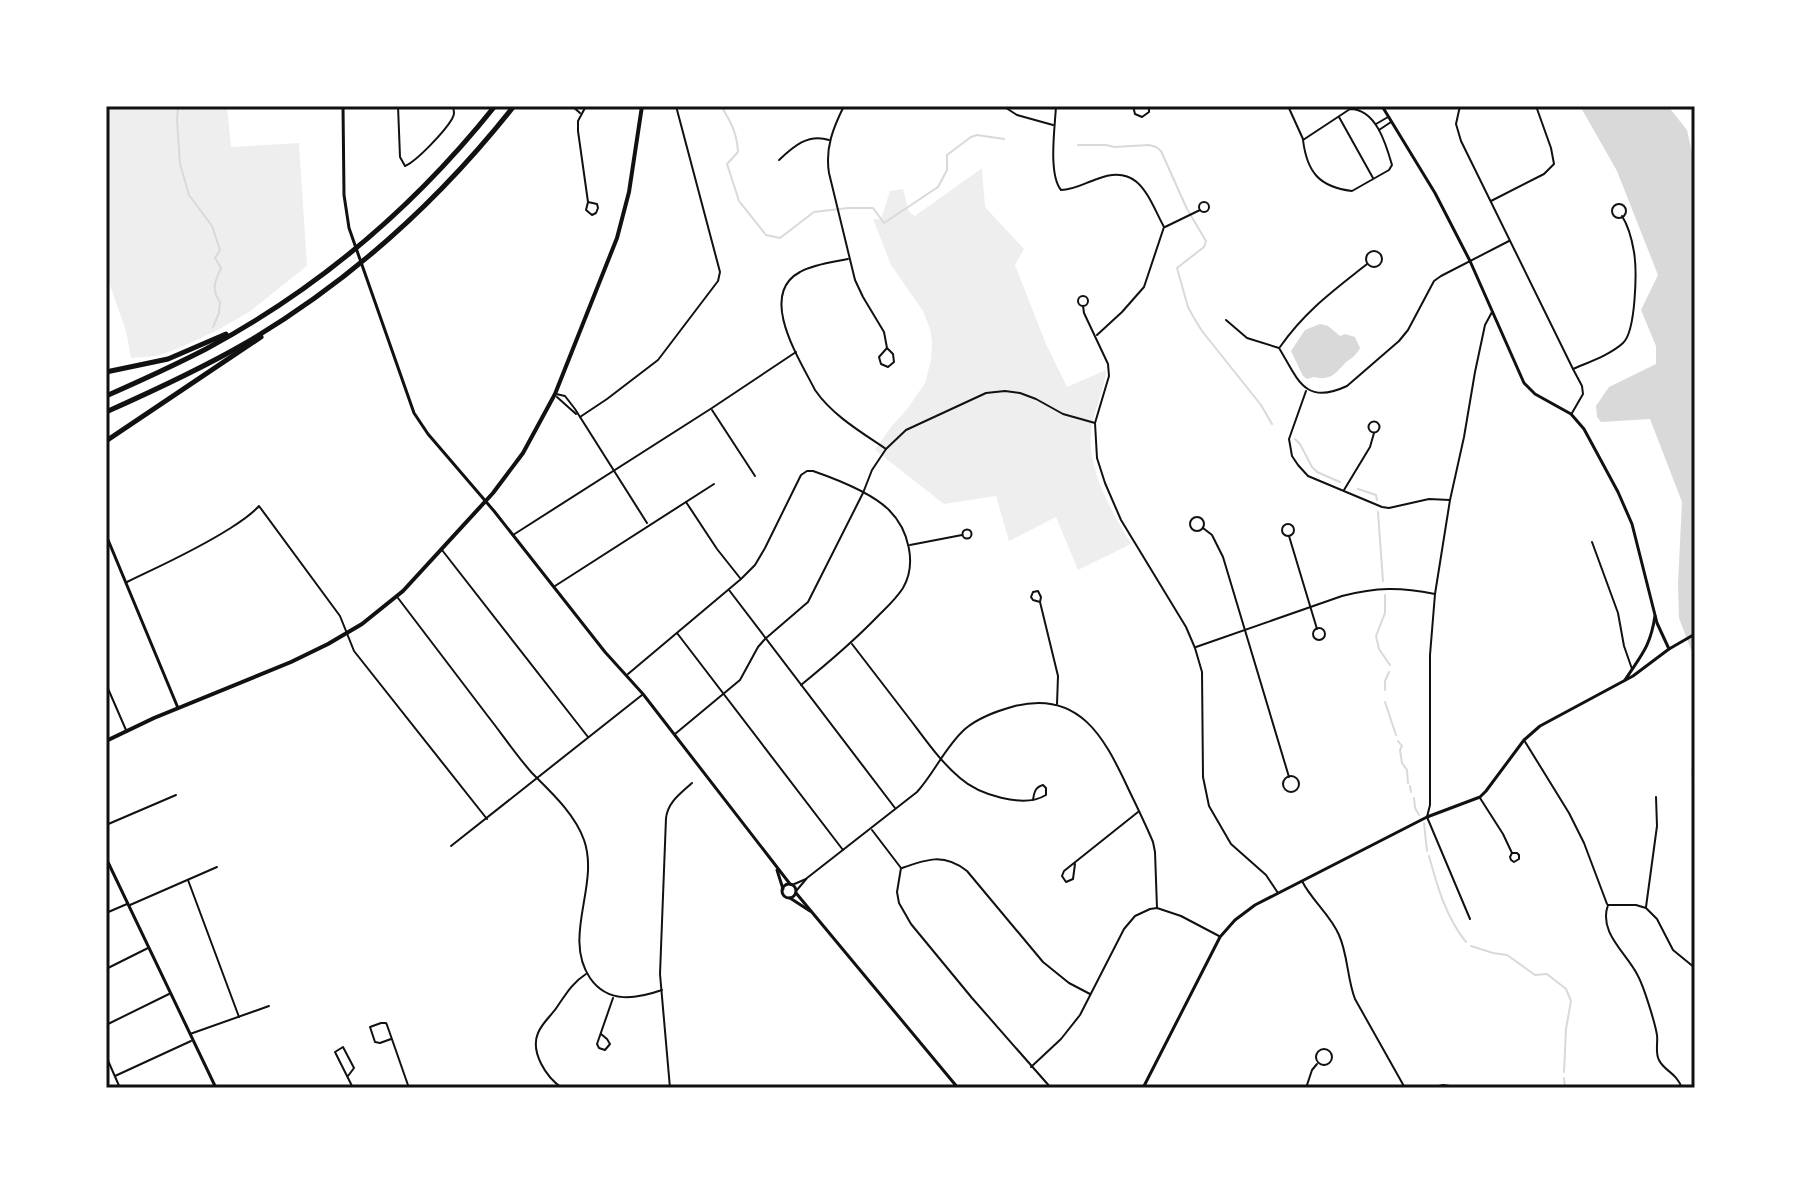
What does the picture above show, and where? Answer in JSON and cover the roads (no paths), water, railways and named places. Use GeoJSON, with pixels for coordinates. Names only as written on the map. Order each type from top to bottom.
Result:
{"type":"FeatureCollection","features":[{"type":"Feature","properties":{"kind":"highway"},"geometry":{"type":"LineString","coordinates":[[106,396],[176,364],[252,322],[310,284],[371,236],[440,170],[495,106]]}},
{"type":"Feature","properties":{"kind":"highway"},"geometry":{"type":"LineString","coordinates":[[106,441],[251,344],[375,251],[447,183],[514,106]]}},
{"type":"Feature","properties":{"kind":"highway"},"geometry":{"type":"LineString","coordinates":[[106,412],[203,366],[286,317]]}},
{"type":"Feature","properties":{"kind":"highway"},"geometry":{"type":"LineString","coordinates":[[106,372],[168,359],[252,322]]}},
{"type":"Feature","properties":{"kind":"main road"},"geometry":{"type":"LineString","coordinates":[[106,741],[291,662],[362,624],[397,597],[486,501],[523,453],[555,394],[622,222],[632,179],[642,106]]}},
{"type":"Feature","properties":{"kind":"street"},"geometry":{"type":"LineString","coordinates":[[343,106],[344,195],[349,228],[414,413],[428,434],[643,694],[814,914],[958,1088]]}},
{"type":"Feature","properties":{"kind":"street"},"geometry":{"type":"LineString","coordinates":[[398,106],[400,157],[405,166],[414,162],[453,117],[453,106]]}},
{"type":"Feature","properties":{"kind":"street"},"geometry":{"type":"LineString","coordinates":[[572,106],[581,114]]}},
{"type":"Feature","properties":{"kind":"street"},"geometry":{"type":"LineString","coordinates":[[586,106],[578,131],[588,202]]}},
{"type":"Feature","properties":{"kind":"street"},"geometry":{"type":"LineString","coordinates":[[580,417],[658,360],[718,281],[720,272],[676,106]]}},
{"type":"Feature","properties":{"kind":"street"},"geometry":{"type":"LineString","coordinates":[[844,106],[830,140],[828,165],[859,289],[884,332],[887,348],[893,354],[894,362],[888,367],[881,364],[879,357],[887,348]]}},
{"type":"Feature","properties":{"kind":"street"},"geometry":{"type":"LineString","coordinates":[[1003,106],[1017,115],[1055,125]]}},
{"type":"Feature","properties":{"kind":"street"},"geometry":{"type":"LineString","coordinates":[[1056,106],[1054,172],[1057,186],[1061,190],[1069,190],[1114,173],[1125,174],[1142,186],[1164,227],[1144,287],[1096,336]]}},
{"type":"Feature","properties":{"kind":"street"},"geometry":{"type":"LineString","coordinates":[[1133,106],[1135,114],[1140,117],[1147,115],[1149,106]]}},
{"type":"Feature","properties":{"kind":"street"},"geometry":{"type":"LineString","coordinates":[[1288,106],[1313,172],[1329,187],[1352,191],[1389,170],[1392,165],[1375,124],[1360,109],[1350,109],[1303,140]]}},
{"type":"Feature","properties":{"kind":"street"},"geometry":{"type":"LineString","coordinates":[[1382,106],[1426,176],[1470,261],[1524,383],[1535,394],[1571,414],[1584,429],[1624,504],[1655,613],[1669,649]]}},
{"type":"Feature","properties":{"kind":"street"},"geometry":{"type":"LineString","coordinates":[[1460,106],[1457,132],[1582,386],[1583,394],[1571,414]]}},
{"type":"Feature","properties":{"kind":"street"},"geometry":{"type":"LineString","coordinates":[[1490,201],[1544,174],[1554,164],[1536,106]]}},
{"type":"Feature","properties":{"kind":"street"},"geometry":{"type":"LineString","coordinates":[[1339,116],[1373,180]]}},
{"type":"Feature","properties":{"kind":"street"},"geometry":{"type":"LineString","coordinates":[[1375,124],[1389,117]]}},
{"type":"Feature","properties":{"kind":"street"},"geometry":{"type":"LineString","coordinates":[[1378,130],[1392,122]]}},
{"type":"Feature","properties":{"kind":"street"},"geometry":{"type":"LineString","coordinates":[[779,160],[804,141],[823,137],[830,140]]}},
{"type":"Feature","properties":{"kind":"street"},"geometry":{"type":"LineString","coordinates":[[1164,227],[1200,210]]}},
{"type":"Feature","properties":{"kind":"street"},"geometry":{"type":"LineString","coordinates":[[1573,369],[1622,344],[1630,333],[1634,254],[1622,216]]}},
{"type":"Feature","properties":{"kind":"street"},"geometry":{"type":"LineString","coordinates":[[1226,320],[1247,338],[1279,348],[1306,389],[1337,391],[1399,341],[1434,281],[1509,241]]}},
{"type":"Feature","properties":{"kind":"street"},"geometry":{"type":"LineString","coordinates":[[1377,251],[1381,255],[1378,266],[1367,264],[1366,258],[1371,252],[1377,251]]}},
{"type":"Feature","properties":{"kind":"street"},"geometry":{"type":"LineString","coordinates":[[849,258],[800,272],[789,281],[782,293],[782,319],[822,400],[886,449]]}},
{"type":"Feature","properties":{"kind":"street"},"geometry":{"type":"LineString","coordinates":[[1279,348],[1311,308],[1367,264]]}},
{"type":"Feature","properties":{"kind":"street"},"geometry":{"type":"LineString","coordinates":[[1083,306],[1105,355],[1109,372],[1095,423],[1097,458],[1105,483],[1121,520],[1186,627],[1195,648],[1203,683],[1203,777],[1209,806],[1231,844],[1266,875],[1278,894]]}},
{"type":"Feature","properties":{"kind":"street"},"geometry":{"type":"LineString","coordinates":[[1470,919],[1427,817],[1430,805],[1431,632],[1450,500],[1485,325],[1493,311]]}},
{"type":"Feature","properties":{"kind":"street"},"geometry":{"type":"LineString","coordinates":[[513,535],[796,352]]}},
{"type":"Feature","properties":{"kind":"street"},"geometry":{"type":"LineString","coordinates":[[1306,389],[1289,439],[1292,456],[1308,476],[1382,507],[1429,499],[1450,500]]}},
{"type":"Feature","properties":{"kind":"street"},"geometry":{"type":"LineString","coordinates":[[674,735],[740,680],[758,647],[808,602],[872,470],[886,449],[906,430],[986,393],[1005,391],[1020,393],[1063,414],[1095,423]]}},
{"type":"Feature","properties":{"kind":"street"},"geometry":{"type":"LineString","coordinates":[[555,394],[580,417]]}},
{"type":"Feature","properties":{"kind":"street"},"geometry":{"type":"LineString","coordinates":[[555,394],[565,396],[649,525]]}},
{"type":"Feature","properties":{"kind":"street"},"geometry":{"type":"LineString","coordinates":[[712,408],[755,476]]}},
{"type":"Feature","properties":{"kind":"street"},"geometry":{"type":"LineString","coordinates":[[1343,491],[1370,447],[1374,433]]}},
{"type":"Feature","properties":{"kind":"street"},"geometry":{"type":"LineString","coordinates":[[626,676],[741,579],[759,558],[798,480],[804,472],[813,471],[863,493],[889,510],[909,545],[909,573],[897,598],[852,643],[801,685]]}},
{"type":"Feature","properties":{"kind":"street"},"geometry":{"type":"LineString","coordinates":[[554,587],[714,484]]}},
{"type":"Feature","properties":{"kind":"street"},"geometry":{"type":"LineString","coordinates":[[685,501],[741,579]]}},
{"type":"Feature","properties":{"kind":"street"},"geometry":{"type":"LineString","coordinates":[[127,582],[212,540],[259,506],[340,616],[358,657],[487,819]]}},
{"type":"Feature","properties":{"kind":"street"},"geometry":{"type":"LineString","coordinates":[[1203,528],[1212,535],[1223,557],[1289,777]]}},
{"type":"Feature","properties":{"kind":"street"},"geometry":{"type":"LineString","coordinates":[[106,535],[178,708]]}},
{"type":"Feature","properties":{"kind":"street"},"geometry":{"type":"LineString","coordinates":[[909,545],[962,535]]}},
{"type":"Feature","properties":{"kind":"street"},"geometry":{"type":"LineString","coordinates":[[1289,536],[1317,629]]}},
{"type":"Feature","properties":{"kind":"street"},"geometry":{"type":"LineString","coordinates":[[1592,542],[1618,613],[1632,669]]}},
{"type":"Feature","properties":{"kind":"street"},"geometry":{"type":"LineString","coordinates":[[441,549],[588,737]]}},
{"type":"Feature","properties":{"kind":"street"},"geometry":{"type":"LineString","coordinates":[[1195,648],[1342,596],[1374,588],[1400,588],[1435,594]]}},
{"type":"Feature","properties":{"kind":"street"},"geometry":{"type":"LineString","coordinates":[[728,589],[896,809]]}},
{"type":"Feature","properties":{"kind":"street"},"geometry":{"type":"LineString","coordinates":[[397,597],[577,825],[587,851],[588,874],[579,942],[587,973],[597,986],[613,997],[629,999],[662,990]]}},
{"type":"Feature","properties":{"kind":"street"},"geometry":{"type":"LineString","coordinates":[[1040,602],[1058,676],[1057,705]]}},
{"type":"Feature","properties":{"kind":"street"},"geometry":{"type":"LineString","coordinates":[[1625,680],[1645,652],[1655,613]]}},
{"type":"Feature","properties":{"kind":"street"},"geometry":{"type":"LineString","coordinates":[[676,632],[843,850]]}},
{"type":"Feature","properties":{"kind":"street"},"geometry":{"type":"LineString","coordinates":[[1143,1088],[1220,937],[1235,920],[1302,881],[1427,817],[1480,797],[1524,740],[1549,720],[1625,680],[1695,634]]}},
{"type":"Feature","properties":{"kind":"street"},"geometry":{"type":"LineString","coordinates":[[852,643],[940,759],[960,779],[979,790],[1014,801],[1033,800]]}},
{"type":"Feature","properties":{"kind":"street"},"geometry":{"type":"LineString","coordinates":[[106,684],[127,731]]}},
{"type":"Feature","properties":{"kind":"street"},"geometry":{"type":"LineString","coordinates":[[451,846],[643,694]]}},
{"type":"Feature","properties":{"kind":"street"},"geometry":{"type":"LineString","coordinates":[[790,898],[795,896],[807,878],[923,786],[940,759],[966,728],[990,714],[1039,703],[1057,705],[1078,715],[1102,738],[1148,829],[1155,852],[1157,908]]}},
{"type":"Feature","properties":{"kind":"street"},"geometry":{"type":"LineString","coordinates":[[1524,740],[1584,843],[1608,905],[1605,919],[1610,933],[1642,984],[1657,1035],[1657,1057],[1676,1076],[1682,1088]]}},
{"type":"Feature","properties":{"kind":"street"},"geometry":{"type":"LineString","coordinates":[[670,1088],[660,974],[667,809],[692,783]]}},
{"type":"Feature","properties":{"kind":"street"},"geometry":{"type":"LineString","coordinates":[[106,825],[176,795]]}},
{"type":"Feature","properties":{"kind":"street"},"geometry":{"type":"LineString","coordinates":[[1480,797],[1512,853]]}},
{"type":"Feature","properties":{"kind":"street"},"geometry":{"type":"LineString","coordinates":[[1646,908],[1657,826],[1656,797]]}},
{"type":"Feature","properties":{"kind":"street"},"geometry":{"type":"LineString","coordinates":[[1075,864],[1139,811]]}},
{"type":"Feature","properties":{"kind":"street"},"geometry":{"type":"LineString","coordinates":[[871,829],[901,868],[897,892],[904,915],[1051,1088]]}},
{"type":"Feature","properties":{"kind":"street"},"geometry":{"type":"LineString","coordinates":[[106,858],[216,1088]]}},
{"type":"Feature","properties":{"kind":"street"},"geometry":{"type":"LineString","coordinates":[[901,868],[931,859],[959,865],[1043,962],[1069,983],[1090,994]]}},
{"type":"Feature","properties":{"kind":"street"},"geometry":{"type":"LineString","coordinates":[[774,863],[783,895],[814,914]]}},
{"type":"Feature","properties":{"kind":"street"},"geometry":{"type":"LineString","coordinates":[[106,913],[217,867]]}},
{"type":"Feature","properties":{"kind":"street"},"geometry":{"type":"LineString","coordinates":[[783,889],[807,878]]}},
{"type":"Feature","properties":{"kind":"street"},"geometry":{"type":"LineString","coordinates":[[188,880],[239,1017]]}},
{"type":"Feature","properties":{"kind":"street"},"geometry":{"type":"LineString","coordinates":[[1302,881],[1334,925],[1344,946],[1355,999],[1405,1088]]}},
{"type":"Feature","properties":{"kind":"street"},"geometry":{"type":"LineString","coordinates":[[1608,905],[1646,908],[1657,919],[1673,950],[1695,968]]}},
{"type":"Feature","properties":{"kind":"street"},"geometry":{"type":"LineString","coordinates":[[1031,1067],[1072,1026],[1129,921],[1142,912],[1157,908],[1181,916],[1220,937]]}},
{"type":"Feature","properties":{"kind":"street"},"geometry":{"type":"LineString","coordinates":[[106,969],[149,947]]}},
{"type":"Feature","properties":{"kind":"street"},"geometry":{"type":"LineString","coordinates":[[562,1088],[544,1071],[536,1049],[536,1038],[571,986],[587,973]]}},
{"type":"Feature","properties":{"kind":"street"},"geometry":{"type":"LineString","coordinates":[[106,1025],[170,993]]}},
{"type":"Feature","properties":{"kind":"street"},"geometry":{"type":"LineString","coordinates":[[601,1034],[613,997]]}},
{"type":"Feature","properties":{"kind":"street"},"geometry":{"type":"LineString","coordinates":[[189,1034],[269,1006]]}},
{"type":"Feature","properties":{"kind":"street"},"geometry":{"type":"LineString","coordinates":[[391,1039],[376,1043],[370,1027],[386,1023],[409,1088]]}},
{"type":"Feature","properties":{"kind":"street"},"geometry":{"type":"LineString","coordinates":[[115,1076],[192,1040]]}},
{"type":"Feature","properties":{"kind":"street"},"geometry":{"type":"LineString","coordinates":[[348,1076],[354,1068],[343,1047],[335,1052],[353,1088]]}},
{"type":"Feature","properties":{"kind":"street"},"geometry":{"type":"LineString","coordinates":[[1319,1050],[1330,1051],[1330,1063],[1318,1063],[1315,1056],[1319,1050]]}},
{"type":"Feature","properties":{"kind":"street"},"geometry":{"type":"LineString","coordinates":[[106,1056],[120,1088]]}},
{"type":"Feature","properties":{"kind":"street"},"geometry":{"type":"LineString","coordinates":[[1306,1088],[1318,1063]]}},
{"type":"Feature","properties":{"kind":"street"},"geometry":{"type":"LineString","coordinates":[[1431,1088],[1443,1085],[1463,1088]]}},
{"type":"Feature","properties":{"kind":"waterway"},"geometry":{"type":"LineString","coordinates":[[178,106],[180,164],[189,195],[212,226],[220,250],[215,258],[221,268],[215,289],[220,302],[213,327]]}},
{"type":"Feature","properties":{"kind":"waterway"},"geometry":{"type":"LineString","coordinates":[[721,106],[736,139],[738,152],[727,164],[739,201],[766,235],[780,238],[814,212],[873,208],[884,223],[938,187],[947,170],[947,155],[971,137],[1004,139]]}},
{"type":"Feature","properties":{"kind":"waterway"},"geometry":{"type":"LineString","coordinates":[[1078,145],[1149,145],[1161,151],[1187,209],[1206,241],[1204,247],[1177,268],[1188,307],[1202,331],[1261,405],[1272,424]]}},
{"type":"Feature","properties":{"kind":"waterway"},"geometry":{"type":"LineString","coordinates":[[1295,439],[1317,472],[1340,482]]}},
{"type":"Feature","properties":{"kind":"waterway"},"geometry":{"type":"LineString","coordinates":[[1358,489],[1376,495],[1377,500]]}},
{"type":"Feature","properties":{"kind":"waterway"},"geometry":{"type":"LineString","coordinates":[[1378,512],[1383,581]]}},
{"type":"Feature","properties":{"kind":"waterway"},"geometry":{"type":"LineString","coordinates":[[1385,595],[1385,613],[1376,636],[1379,649],[1390,665]]}},
{"type":"Feature","properties":{"kind":"waterway"},"geometry":{"type":"LineString","coordinates":[[1385,690],[1389,672]]}},
{"type":"Feature","properties":{"kind":"waterway"},"geometry":{"type":"LineString","coordinates":[[1385,702],[1396,735]]}},
{"type":"Feature","properties":{"kind":"waterway"},"geometry":{"type":"LineString","coordinates":[[1398,741],[1402,746],[1402,763],[1407,770],[1408,783]]}},
{"type":"Feature","properties":{"kind":"waterway"},"geometry":{"type":"LineString","coordinates":[[1695,758],[1692,770],[1695,803]]}},
{"type":"Feature","properties":{"kind":"waterway"},"geometry":{"type":"LineString","coordinates":[[1410,786],[1411,792]]}},
{"type":"Feature","properties":{"kind":"waterway"},"geometry":{"type":"LineString","coordinates":[[1414,798],[1419,815]]}},
{"type":"Feature","properties":{"kind":"waterway"},"geometry":{"type":"LineString","coordinates":[[1695,809],[1695,818]]}},
{"type":"Feature","properties":{"kind":"waterway"},"geometry":{"type":"LineString","coordinates":[[1424,823],[1427,851]]}},
{"type":"Feature","properties":{"kind":"waterway"},"geometry":{"type":"LineString","coordinates":[[1429,856],[1448,912],[1466,942]]}},
{"type":"Feature","properties":{"kind":"waterway"},"geometry":{"type":"LineString","coordinates":[[1471,946],[1507,955],[1535,975],[1547,974],[1566,989],[1571,1001],[1564,1072]]}},
{"type":"Feature","properties":{"kind":"waterway"},"geometry":{"type":"LineString","coordinates":[[1564,1078],[1565,1088]]}}]}
